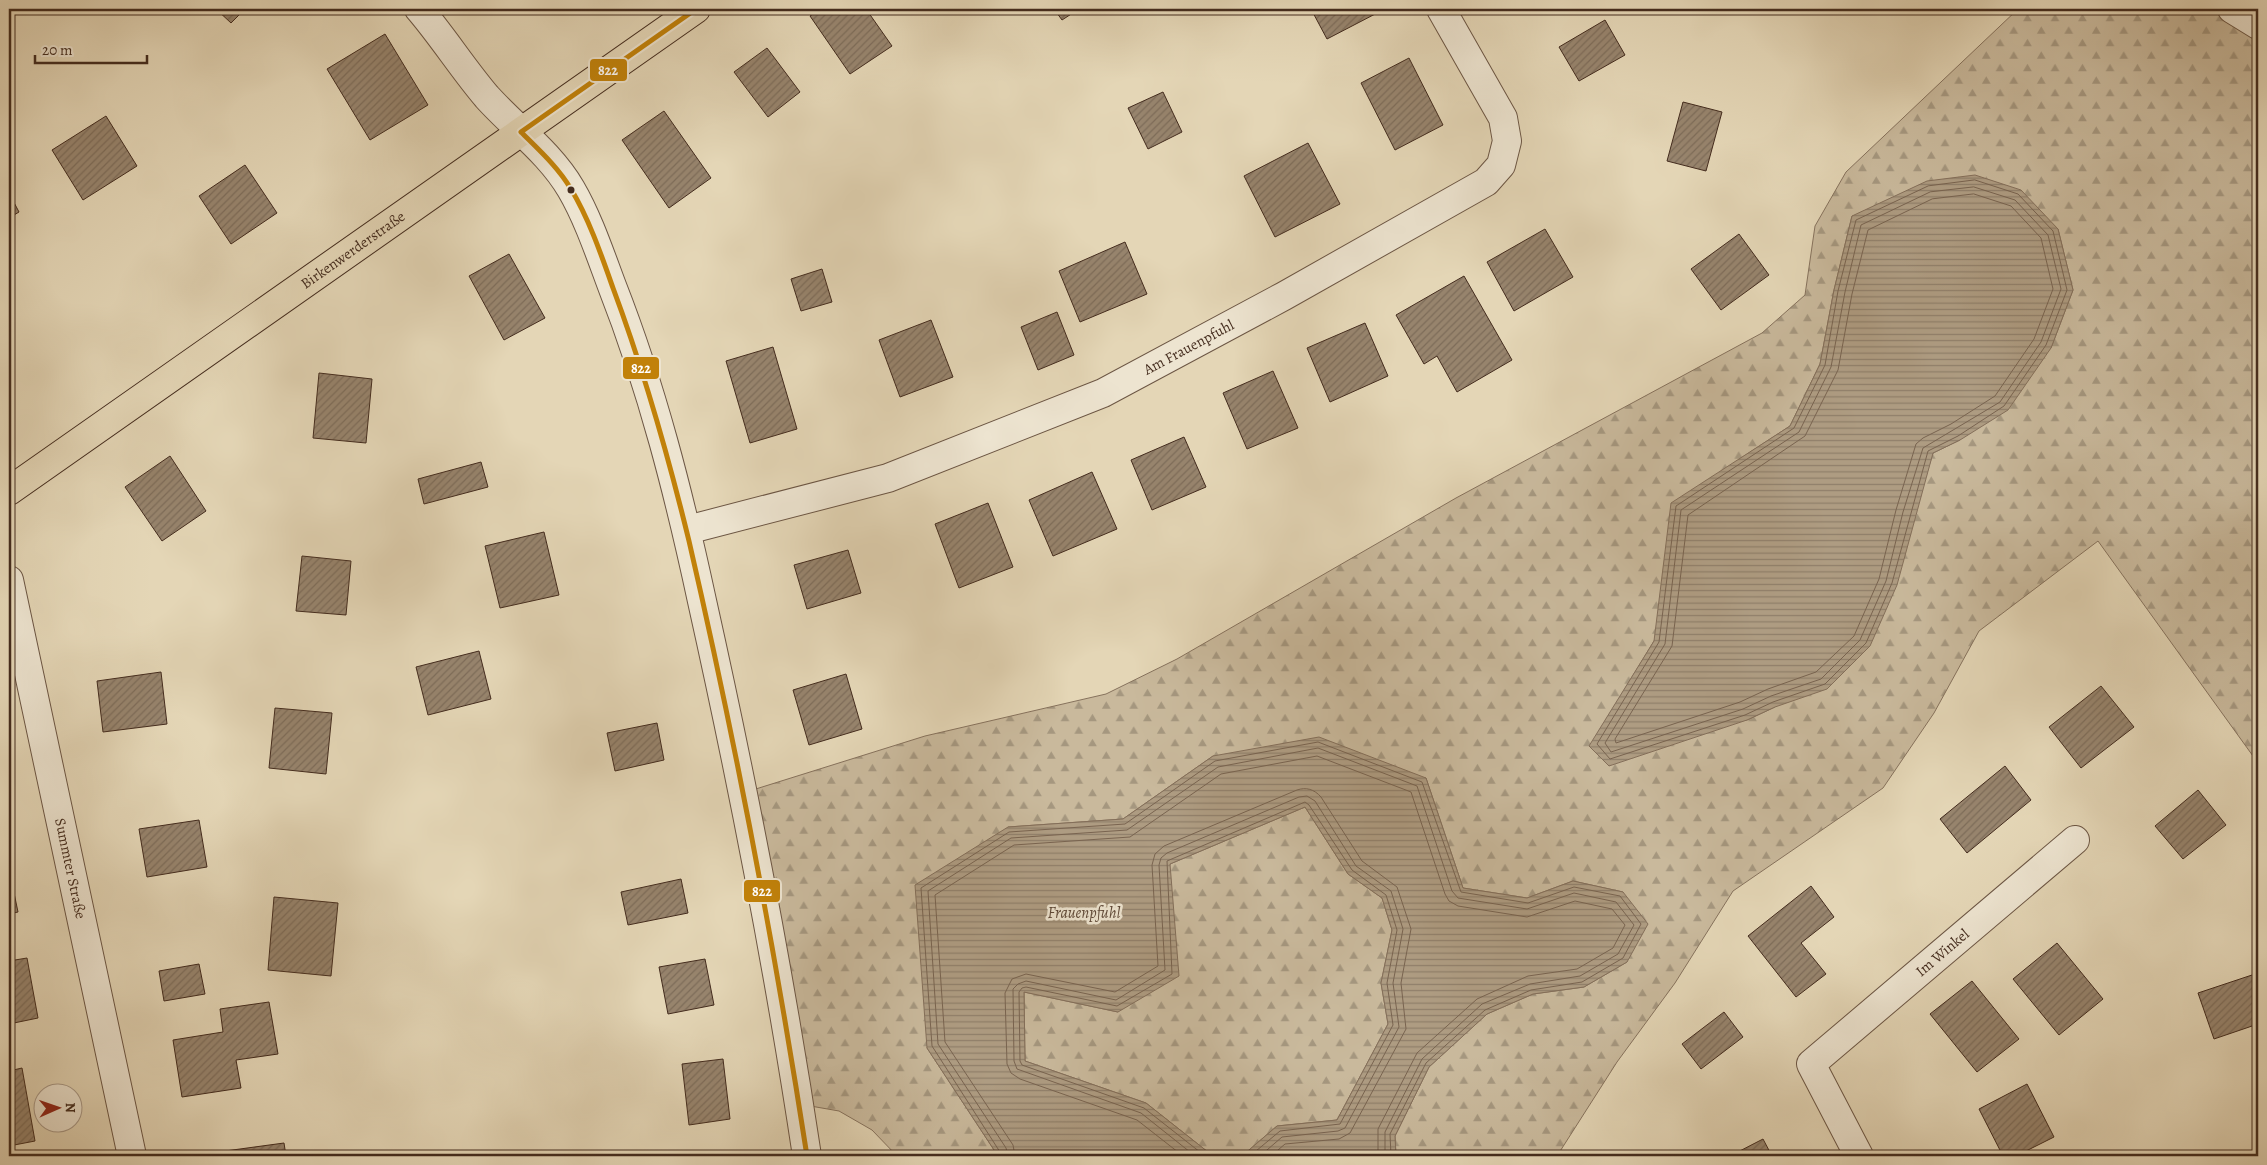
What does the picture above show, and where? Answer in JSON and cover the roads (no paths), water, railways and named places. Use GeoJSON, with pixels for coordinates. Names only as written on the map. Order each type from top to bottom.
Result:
{"type":"FeatureCollection","features":[{"type":"Feature","properties":{"kind":"main road","name":"Birkenwerderstraße"},"geometry":{"type":"LineString","coordinates":[[9,491],[696,9]]}},
{"type":"Feature","properties":{"kind":"street","name":"Am Frauenpfuhl"},"geometry":{"type":"LineString","coordinates":[[687,530],[888,478],[1103,393],[1284,296],[1486,182],[1501,164],[1507,141],[1503,118],[1440,9]]}},
{"type":"Feature","properties":{"kind":"street"},"geometry":{"type":"LineString","coordinates":[[2232,9],[2258,25]]}},
{"type":"Feature","properties":{"kind":"street"},"geometry":{"type":"LineString","coordinates":[[431,15],[481,90],[548,158],[570,188],[605,267],[643,372],[687,530],[744,802],[780,994],[807,1156]]}},
{"type":"Feature","properties":{"kind":"street","name":"Summter Straße"},"geometry":{"type":"LineString","coordinates":[[9,580],[132,1156]]}},
{"type":"Feature","properties":{"kind":"street","name":"Im Winkel"},"geometry":{"type":"LineString","coordinates":[[1859,1156],[1811,1064],[2075,840]]}},
{"type":"Feature","properties":{"kind":"water"},"geometry":{"type":"Polygon","coordinates":[[[1975,175],[2021,190],[2058,229],[2073,290],[2051,348],[2008,410],[1960,440],[1933,453],[1897,585],[1870,646],[1827,689],[1775,707],[1747,720],[1609,766],[1589,746],[1654,641],[1671,503],[1790,426],[1820,364],[1834,290],[1852,216],[1927,181],[1975,175]]]}},
{"type":"Feature","properties":{"kind":"water","name":"Frauenpfuhl"},"geometry":{"type":"Polygon","coordinates":[[[1319,737],[1426,778],[1463,888],[1527,898],[1573,881],[1623,892],[1648,924],[1627,962],[1584,987],[1533,994],[1487,1014],[1429,1067],[1395,1136],[1396,1156],[1242,1156],[1277,1126],[1337,1120],[1388,1024],[1381,983],[1392,930],[1382,898],[1348,874],[1305,807],[1170,864],[1179,976],[1118,1012],[1024,992],[1025,1061],[1146,1103],[1213,1156],[998,1156],[927,1048],[915,885],[1008,827],[1123,819],[1213,756],[1319,737]]]}}]}
